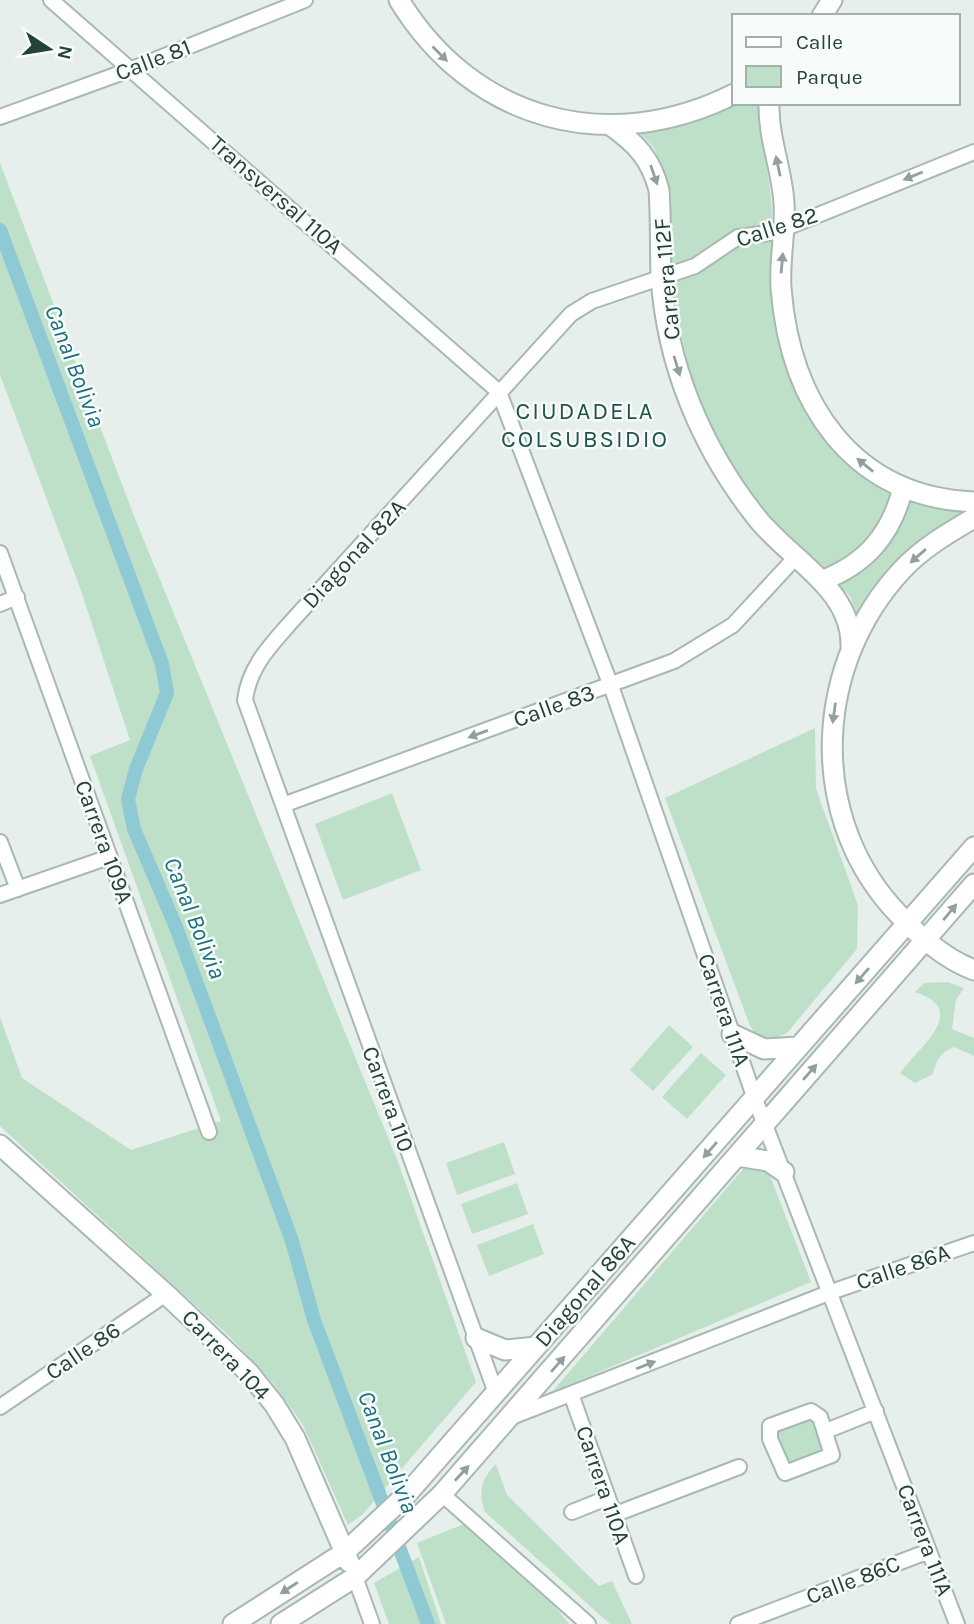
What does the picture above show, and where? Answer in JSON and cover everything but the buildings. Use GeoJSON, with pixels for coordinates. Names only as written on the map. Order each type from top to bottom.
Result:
{"type":"FeatureCollection","features":[{"type":"Feature","properties":{"kind":"street","name":"Transversal 110A"},"geometry":{"type":"LineString","coordinates":[[51,0],[499,392]]}},
{"type":"Feature","properties":{"kind":"street","name":"Calle 81"},"geometry":{"type":"LineString","coordinates":[[0,117],[132,69],[305,0]]}},
{"type":"Feature","properties":{"kind":"street"},"geometry":{"type":"LineString","coordinates":[[399,0],[413,23],[441,56],[483,88],[544,115],[611,125],[663,121],[688,114],[732,95]]}},
{"type":"Feature","properties":{"kind":"street"},"geometry":{"type":"LineString","coordinates":[[769,105],[771,138],[784,200],[785,228],[780,285],[788,341],[807,396],[831,433],[858,459],[903,488],[927,496],[974,502]]}},
{"type":"Feature","properties":{"kind":"street","name":"Carrera 112F"},"geometry":{"type":"LineString","coordinates":[[611,125],[644,152],[654,169],[662,225],[661,275],[673,352],[694,413],[708,443],[746,503],[795,558],[839,601],[847,618],[851,647]]}},
{"type":"Feature","properties":{"kind":"street","name":"Calle 82"},"geometry":{"type":"LineString","coordinates":[[552,332],[582,306],[706,260],[738,237],[785,228],[974,152]]}},
{"type":"Feature","properties":{"kind":"street","name":"Diagonal 82A"},"geometry":{"type":"LineString","coordinates":[[283,804],[245,699],[247,681],[264,653],[552,332]]}},
{"type":"Feature","properties":{"kind":"street","name":"Carrera 111A"},"geometry":{"type":"LineString","coordinates":[[499,392],[611,686],[755,1099],[957,1624]]}},
{"type":"Feature","properties":{"kind":"street"},"geometry":{"type":"LineString","coordinates":[[821,581],[841,573],[876,546],[888,529],[903,488]]}},
{"type":"Feature","properties":{"kind":"street"},"geometry":{"type":"LineString","coordinates":[[974,518],[935,541],[902,570],[873,606],[851,647],[838,687],[831,730],[833,773],[841,815],[857,855],[879,892],[926,941],[974,970]]}},
{"type":"Feature","properties":{"kind":"street","name":"Carrera 109A"},"geometry":{"type":"LineString","coordinates":[[0,553],[209,1132]]}},
{"type":"Feature","properties":{"kind":"street","name":"Calle 83"},"geometry":{"type":"LineString","coordinates":[[283,804],[674,661],[733,625],[795,558]]}},
{"type":"Feature","properties":{"kind":"street"},"geometry":{"type":"LineString","coordinates":[[0,604],[17,597]]}},
{"type":"Feature","properties":{"kind":"street","name":"Carrera 110"},"geometry":{"type":"LineString","coordinates":[[283,804],[496,1393]]}},
{"type":"Feature","properties":{"kind":"street"},"geometry":{"type":"LineString","coordinates":[[0,842],[18,889]]}},
{"type":"Feature","properties":{"kind":"street","name":"Diagonal 86A"},"geometry":{"type":"LineString","coordinates":[[233,1624],[345,1552],[407,1494],[974,846]]}},
{"type":"Feature","properties":{"kind":"street"},"geometry":{"type":"LineString","coordinates":[[0,895],[110,857]]}},
{"type":"Feature","properties":{"kind":"street"},"geometry":{"type":"LineString","coordinates":[[955,868],[974,885]]}},
{"type":"Feature","properties":{"kind":"street","name":"Diagonal 86A"},"geometry":{"type":"LineString","coordinates":[[281,1624],[355,1577],[442,1494],[514,1416],[765,1123],[974,885]]}},
{"type":"Feature","properties":{"kind":"street"},"geometry":{"type":"LineString","coordinates":[[732,1034],[764,1049],[799,1047]]}},
{"type":"Feature","properties":{"kind":"street","name":"Carrera 104"},"geometry":{"type":"LineString","coordinates":[[0,1145],[166,1294],[249,1373],[274,1404],[295,1438],[345,1552],[372,1624]]}},
{"type":"Feature","properties":{"kind":"street"},"geometry":{"type":"LineString","coordinates":[[737,1156],[768,1161],[784,1172]]}},
{"type":"Feature","properties":{"kind":"street","name":"Calle 86A"},"geometry":{"type":"LineString","coordinates":[[831,1292],[974,1242]]}},
{"type":"Feature","properties":{"kind":"street","name":"Diagonal 86A"},"geometry":{"type":"LineString","coordinates":[[514,1416],[831,1292]]}},
{"type":"Feature","properties":{"kind":"street","name":"Calle 86"},"geometry":{"type":"LineString","coordinates":[[0,1407],[166,1294]]}},
{"type":"Feature","properties":{"kind":"street"},"geometry":{"type":"LineString","coordinates":[[476,1338],[505,1350],[537,1347]]}},
{"type":"Feature","properties":{"kind":"street","name":"Carrera 110A"},"geometry":{"type":"LineString","coordinates":[[571,1394],[636,1576]]}},
{"type":"Feature","properties":{"kind":"street"},"geometry":{"type":"LineString","coordinates":[[811,1411],[818,1414],[826,1431],[833,1453],[831,1457],[784,1472],[770,1438],[769,1426],[811,1411]]}},
{"type":"Feature","properties":{"kind":"street"},"geometry":{"type":"LineString","coordinates":[[826,1431],[876,1411]]}},
{"type":"Feature","properties":{"kind":"street"},"geometry":{"type":"LineString","coordinates":[[613,1515],[739,1467]]}},
{"type":"Feature","properties":{"kind":"street"},"geometry":{"type":"LineString","coordinates":[[442,1494],[588,1624]]}},
{"type":"Feature","properties":{"kind":"street"},"geometry":{"type":"LineString","coordinates":[[572,1512],[607,1498]]}},
{"type":"Feature","properties":{"kind":"street","name":"Calle 86C"},"geometry":{"type":"LineString","coordinates":[[738,1624],[929,1550]]}},
{"type":"Feature","properties":{"kind":"green space"},"geometry":{"type":"Polygon","coordinates":[[[732,105],[758,105],[771,199],[778,323],[790,371],[823,436],[847,461],[898,493],[946,508],[974,509],[859,620],[850,596],[770,521],[730,466],[690,374],[673,286],[668,190],[654,148],[640,133],[689,123],[732,105]]]}},
{"type":"Feature","properties":{"kind":"green space"},"geometry":{"type":"Polygon","coordinates":[[[0,163],[134,516],[398,1162],[476,1382],[363,1514],[348,1525],[303,1425],[273,1383],[230,1337],[0,1126],[0,1017],[22,1078],[131,1150],[221,1121],[90,756],[130,740],[79,585],[0,375],[0,163]]]}},
{"type":"Feature","properties":{"kind":"green space"},"geometry":{"type":"Polygon","coordinates":[[[815,728],[816,789],[858,905],[857,949],[787,1033],[771,1040],[758,1038],[750,1026],[665,798],[815,728]]]}},
{"type":"Feature","properties":{"kind":"green space"},"geometry":{"type":"Polygon","coordinates":[[[392,793],[421,870],[343,900],[315,824],[392,793]]]}},
{"type":"Feature","properties":{"kind":"green space"},"geometry":{"type":"Polygon","coordinates":[[[947,982],[964,988],[956,1000],[952,1029],[974,1038],[974,1056],[954,1047],[940,1057],[933,1074],[915,1083],[900,1073],[936,1029],[940,1018],[939,1008],[931,1000],[915,992],[924,983],[947,982]]]}},
{"type":"Feature","properties":{"kind":"green space"},"geometry":{"type":"Polygon","coordinates":[[[669,1025],[693,1047],[653,1091],[630,1070],[669,1025]]]}},
{"type":"Feature","properties":{"kind":"green space"},"geometry":{"type":"Polygon","coordinates":[[[701,1053],[726,1075],[687,1119],[662,1097],[701,1053]]]}},
{"type":"Feature","properties":{"kind":"green space"},"geometry":{"type":"Polygon","coordinates":[[[504,1142],[515,1174],[457,1195],[446,1163],[504,1142]]]}},
{"type":"Feature","properties":{"kind":"green space"},"geometry":{"type":"Polygon","coordinates":[[[744,1168],[769,1173],[811,1282],[552,1392],[744,1168]]]}},
{"type":"Feature","properties":{"kind":"green space"},"geometry":{"type":"Polygon","coordinates":[[[517,1183],[528,1214],[472,1234],[461,1204],[517,1183]]]}},
{"type":"Feature","properties":{"kind":"green space"},"geometry":{"type":"Polygon","coordinates":[[[533,1224],[544,1254],[489,1276],[477,1245],[533,1224]]]}},
{"type":"Feature","properties":{"kind":"green space"},"geometry":{"type":"Polygon","coordinates":[[[817,1415],[830,1454],[784,1472],[771,1433],[817,1415]]]}},
{"type":"Feature","properties":{"kind":"green space"},"geometry":{"type":"Polygon","coordinates":[[[496,1464],[507,1495],[599,1586],[612,1581],[632,1624],[610,1624],[485,1512],[482,1486],[496,1464]]]}},
{"type":"Feature","properties":{"kind":"green space"},"geometry":{"type":"Polygon","coordinates":[[[466,1523],[542,1591],[569,1624],[446,1624],[417,1543],[466,1523]]]}},
{"type":"Feature","properties":{"kind":"green space"},"geometry":{"type":"Polygon","coordinates":[[[419,1557],[441,1624],[389,1624],[374,1583],[419,1557]]]}},
{"type":"Feature","properties":{"kind":"waterway","name":"Canal Bolivia"},"geometry":{"type":"LineString","coordinates":[[0,230],[162,664],[167,693],[136,769],[128,799],[134,829],[176,927],[292,1241],[314,1320],[428,1624]]}},
{"type":"Feature","properties":{"kind":"district","name":"CIUDADELA COLSUBSIDIO"},"geometry":{"type":"Point","coordinates":[585,425]}}]}
